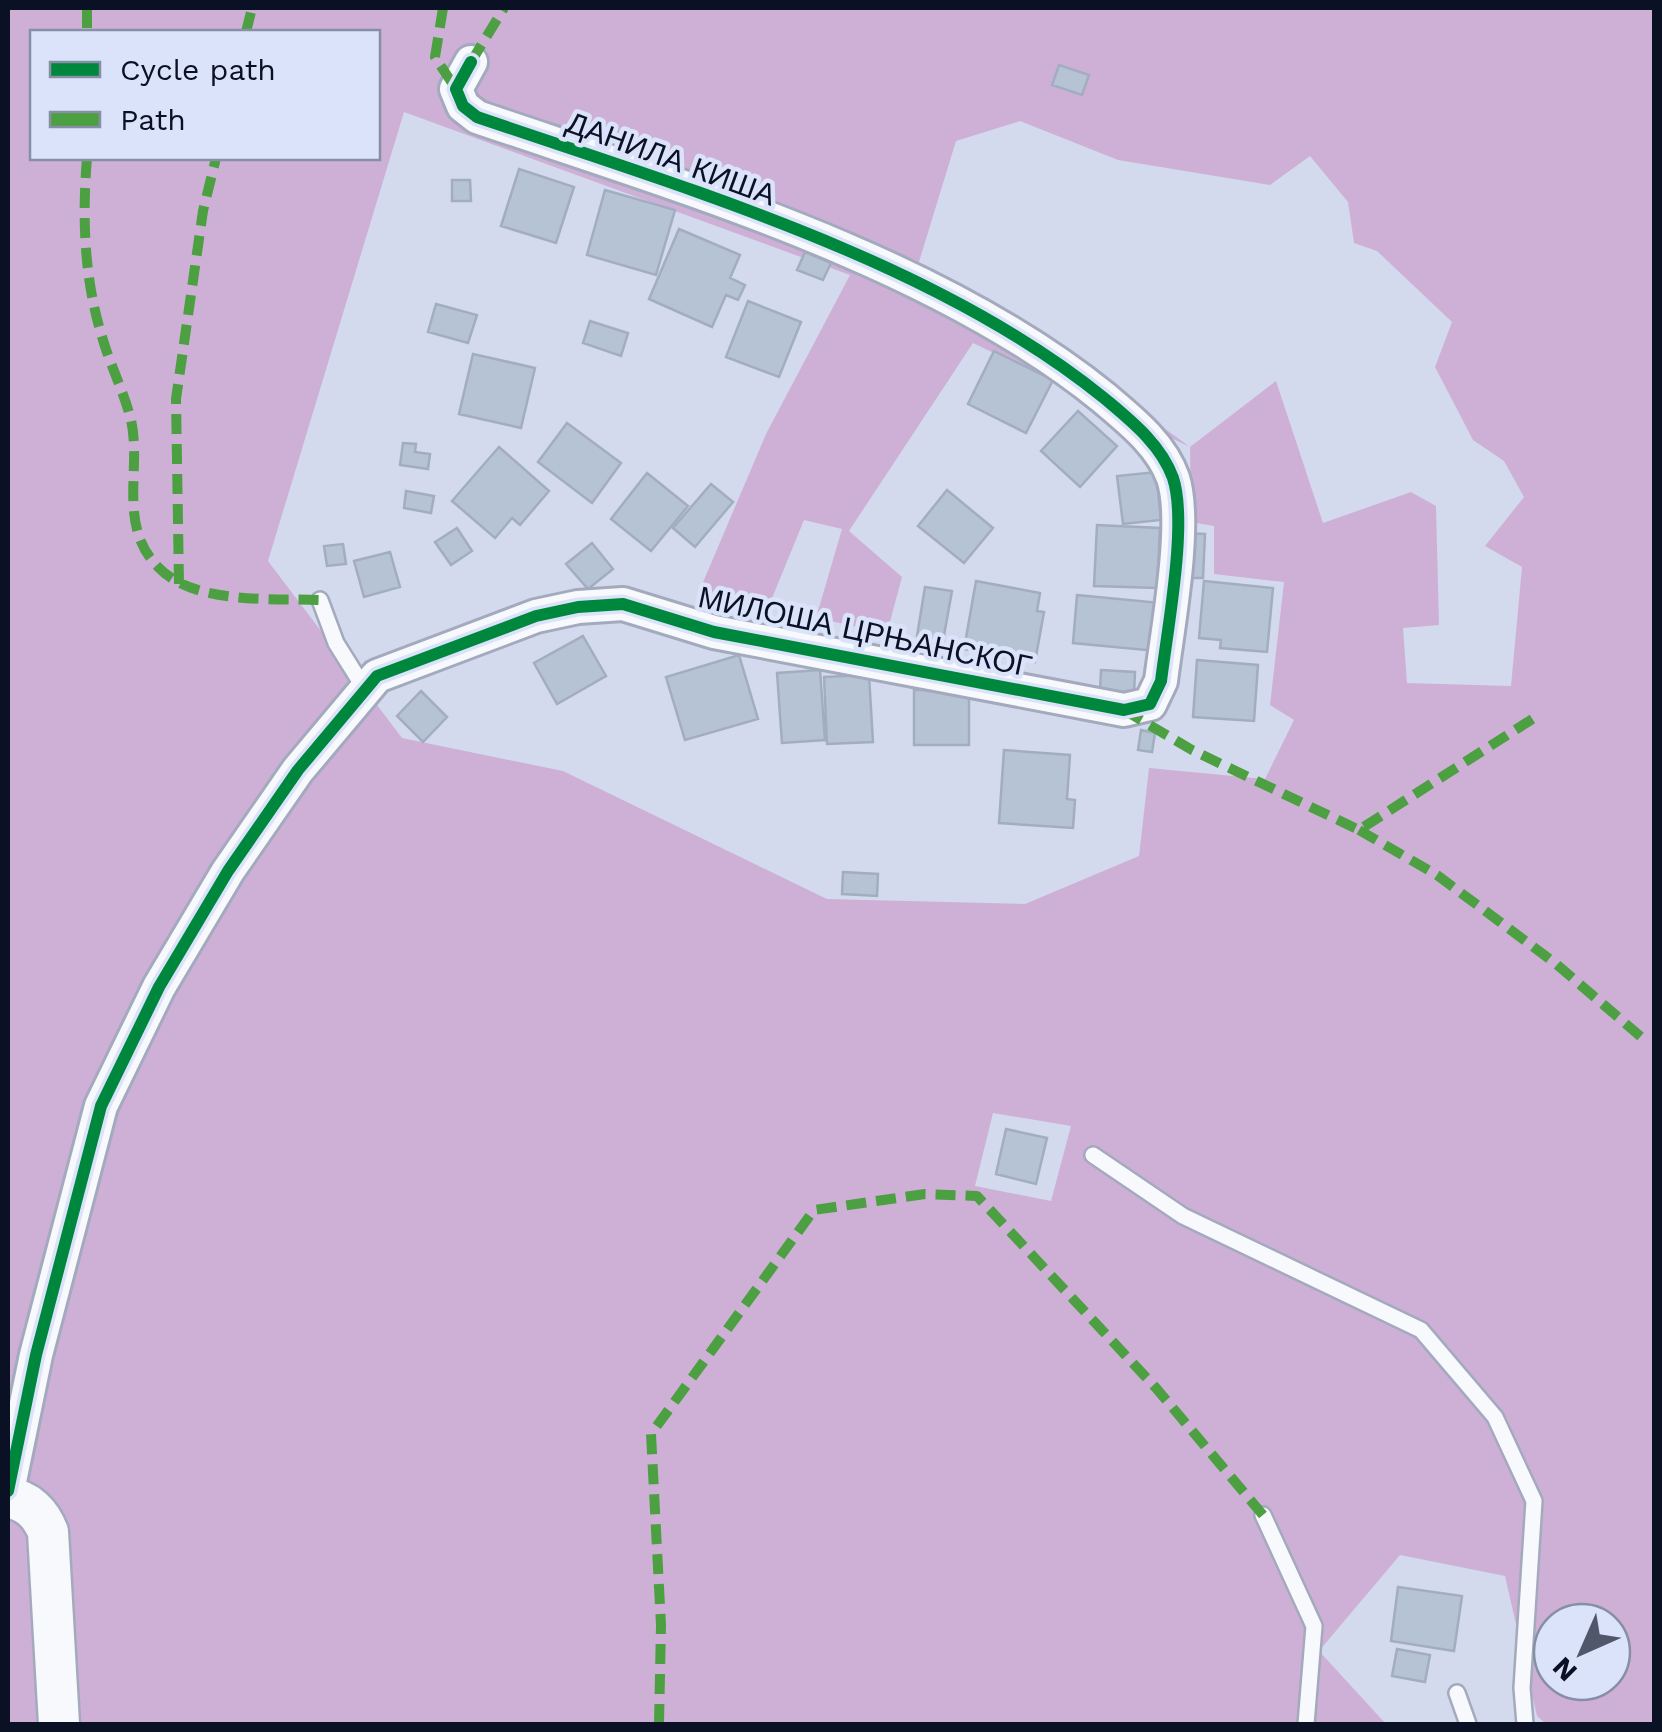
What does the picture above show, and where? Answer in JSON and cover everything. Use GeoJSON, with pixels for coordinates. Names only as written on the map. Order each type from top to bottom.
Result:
{"type":"FeatureCollection","features":[{"type":"Feature","properties":{"kind":"street","name":"ДАНИЛА КИША"},"geometry":{"type":"LineString","coordinates":[[471,62],[456,90],[464,106],[477,117],[752,214],[884,268],[1034,346],[1138,426],[1173,478],[1177,531],[1161,682],[1150,704],[1124,710]]}},
{"type":"Feature","properties":{"kind":"street","name":"МИЛОША ЦРЊАНСКОГ"},"geometry":{"type":"LineString","coordinates":[[8,1494],[36,1355],[101,1106],[160,987],[228,871],[298,770],[377,676],[536,616],[578,607],[623,604],[714,632],[1124,710]]}},
{"type":"Feature","properties":{"kind":"street"},"geometry":{"type":"LineString","coordinates":[[8,1494],[39,1514],[48,1532],[60,1724]]}},
{"type":"Feature","properties":{"kind":"lane"},"geometry":{"type":"LineString","coordinates":[[320,600],[341,653],[366,692]]}},
{"type":"Feature","properties":{"kind":"lane"},"geometry":{"type":"LineString","coordinates":[[1093,1155],[1183,1216],[1421,1330],[1495,1417],[1534,1500],[1522,1688],[1525,1724]]}},
{"type":"Feature","properties":{"kind":"lane"},"geometry":{"type":"LineString","coordinates":[[1263,1516],[1314,1626],[1306,1724]]}},
{"type":"Feature","properties":{"kind":"lane"},"geometry":{"type":"LineString","coordinates":[[1457,1692],[1468,1724]]}},
{"type":"Feature","properties":{"kind":"shaded area"},"geometry":{"type":"Polygon","coordinates":[[[8,8],[1654,8],[1654,1724],[1546,1724],[1537,1716],[1534,1702],[1632,1702],[1632,1602],[1532,1602],[1532,1694],[1505,1576],[1400,1555],[1319,1651],[1386,1724],[8,1724],[8,8]],[[404,112],[268,561],[402,738],[563,771],[827,899],[1025,904],[1139,856],[1149,768],[1265,779],[1294,720],[1270,705],[1284,582],[1214,574],[1214,526],[1191,522],[1190,447],[973,343],[849,531],[902,577],[887,633],[816,618],[842,529],[804,520],[768,608],[698,594],[766,434],[850,275],[404,112]],[[1020,121],[956,141],[915,275],[1047,343],[1190,447],[1276,381],[1323,523],[1411,492],[1436,506],[1439,625],[1403,628],[1407,683],[1511,686],[1522,567],[1485,546],[1524,497],[1504,461],[1473,440],[1435,367],[1452,322],[1377,251],[1354,243],[1348,202],[1310,156],[1270,185],[1118,160],[1020,121]],[[993,1113],[975,1186],[1051,1201],[1071,1126],[993,1113]]]}},
{"type":"Feature","properties":{"kind":"building"},"geometry":{"type":"Polygon","coordinates":[[[1059,65],[1089,75],[1082,95],[1052,85],[1059,65]]]}},
{"type":"Feature","properties":{"kind":"building"},"geometry":{"type":"Polygon","coordinates":[[[519,169],[574,187],[556,243],[501,226],[519,169]]]}},
{"type":"Feature","properties":{"kind":"building"},"geometry":{"type":"Polygon","coordinates":[[[452,180],[470,180],[471,201],[452,201],[452,180]]]}},
{"type":"Feature","properties":{"kind":"building"},"geometry":{"type":"Polygon","coordinates":[[[605,190],[675,210],[656,275],[587,255],[605,190]]]}},
{"type":"Feature","properties":{"kind":"building"},"geometry":{"type":"Polygon","coordinates":[[[679,229],[740,255],[730,278],[745,285],[738,300],[726,295],[712,327],[649,299],[679,229]]]}},
{"type":"Feature","properties":{"kind":"building"},"geometry":{"type":"Polygon","coordinates":[[[805,252],[831,263],[823,280],[797,270],[805,252]]]}},
{"type":"Feature","properties":{"kind":"building"},"geometry":{"type":"Polygon","coordinates":[[[748,301],[801,322],[779,377],[726,357],[748,301]]]}},
{"type":"Feature","properties":{"kind":"building"},"geometry":{"type":"Polygon","coordinates":[[[436,304],[477,315],[468,343],[428,332],[436,304]]]}},
{"type":"Feature","properties":{"kind":"building"},"geometry":{"type":"Polygon","coordinates":[[[590,321],[628,333],[621,356],[583,343],[590,321]]]}},
{"type":"Feature","properties":{"kind":"building"},"geometry":{"type":"Polygon","coordinates":[[[994,351],[1053,380],[1026,433],[968,404],[994,351]]]}},
{"type":"Feature","properties":{"kind":"building"},"geometry":{"type":"Polygon","coordinates":[[[473,354],[535,368],[521,428],[459,414],[473,354]]]}},
{"type":"Feature","properties":{"kind":"building"},"geometry":{"type":"Polygon","coordinates":[[[1078,411],[1117,446],[1080,487],[1041,451],[1078,411]]]}},
{"type":"Feature","properties":{"kind":"building"},"geometry":{"type":"Polygon","coordinates":[[[567,423],[621,463],[592,503],[538,462],[567,423]]]}},
{"type":"Feature","properties":{"kind":"building"},"geometry":{"type":"Polygon","coordinates":[[[403,443],[416,444],[415,452],[430,454],[428,469],[400,465],[403,443]]]}},
{"type":"Feature","properties":{"kind":"building"},"geometry":{"type":"Polygon","coordinates":[[[499,447],[549,491],[520,525],[512,518],[495,538],[452,501],[499,447]]]}},
{"type":"Feature","properties":{"kind":"building"},"geometry":{"type":"Polygon","coordinates":[[[1156,472],[1161,520],[1123,524],[1117,476],[1156,472]]]}},
{"type":"Feature","properties":{"kind":"building"},"geometry":{"type":"Polygon","coordinates":[[[647,473],[688,506],[651,551],[611,519],[647,473]]]}},
{"type":"Feature","properties":{"kind":"building"},"geometry":{"type":"Polygon","coordinates":[[[711,484],[733,502],[695,547],[673,528],[711,484]]]}},
{"type":"Feature","properties":{"kind":"building"},"geometry":{"type":"Polygon","coordinates":[[[947,490],[993,528],[964,563],[918,526],[947,490]]]}},
{"type":"Feature","properties":{"kind":"building"},"geometry":{"type":"Polygon","coordinates":[[[406,491],[434,496],[431,513],[404,508],[406,491]]]}},
{"type":"Feature","properties":{"kind":"building"},"geometry":{"type":"Polygon","coordinates":[[[1097,525],[1160,528],[1157,588],[1094,586],[1097,525]]]}},
{"type":"Feature","properties":{"kind":"building"},"geometry":{"type":"Polygon","coordinates":[[[457,528],[472,551],[451,565],[435,542],[457,528]]]}},
{"type":"Feature","properties":{"kind":"building"},"geometry":{"type":"Polygon","coordinates":[[[1185,533],[1205,534],[1203,578],[1183,578],[1185,533]]]}},
{"type":"Feature","properties":{"kind":"building"},"geometry":{"type":"Polygon","coordinates":[[[592,543],[613,569],[588,589],[566,564],[592,543]]]}},
{"type":"Feature","properties":{"kind":"building"},"geometry":{"type":"Polygon","coordinates":[[[343,544],[346,564],[327,566],[324,546],[343,544]]]}},
{"type":"Feature","properties":{"kind":"building"},"geometry":{"type":"Polygon","coordinates":[[[390,552],[400,587],[364,597],[354,561],[390,552]]]}},
{"type":"Feature","properties":{"kind":"building"},"geometry":{"type":"Polygon","coordinates":[[[976,581],[1040,593],[1037,611],[1044,612],[1035,662],[964,649],[976,581]]]}},
{"type":"Feature","properties":{"kind":"building"},"geometry":{"type":"Polygon","coordinates":[[[1204,581],[1273,588],[1267,652],[1220,648],[1221,640],[1199,638],[1204,581]]]}},
{"type":"Feature","properties":{"kind":"building"},"geometry":{"type":"Polygon","coordinates":[[[925,587],[952,591],[943,641],[917,636],[925,587]]]}},
{"type":"Feature","properties":{"kind":"building"},"geometry":{"type":"Polygon","coordinates":[[[1077,595],[1161,603],[1156,651],[1073,643],[1077,595]]]}},
{"type":"Feature","properties":{"kind":"building"},"geometry":{"type":"Polygon","coordinates":[[[583,636],[606,676],[557,704],[534,663],[583,636]]]}},
{"type":"Feature","properties":{"kind":"building"},"geometry":{"type":"Polygon","coordinates":[[[739,655],[758,719],[685,740],[666,677],[739,655]]]}},
{"type":"Feature","properties":{"kind":"building"},"geometry":{"type":"Polygon","coordinates":[[[1197,660],[1258,665],[1254,721],[1193,717],[1197,660]]]}},
{"type":"Feature","properties":{"kind":"building"},"geometry":{"type":"Polygon","coordinates":[[[820,670],[825,740],[782,743],[777,673],[820,670]]]}},
{"type":"Feature","properties":{"kind":"building"},"geometry":{"type":"Polygon","coordinates":[[[1101,670],[1135,672],[1134,694],[1100,691],[1101,670]]]}},
{"type":"Feature","properties":{"kind":"building"},"geometry":{"type":"Polygon","coordinates":[[[869,675],[873,742],[827,744],[824,677],[869,675]]]}},
{"type":"Feature","properties":{"kind":"building"},"geometry":{"type":"Polygon","coordinates":[[[914,690],[969,690],[969,745],[914,745],[914,690]]]}},
{"type":"Feature","properties":{"kind":"building"},"geometry":{"type":"Polygon","coordinates":[[[421,691],[447,717],[423,742],[397,716],[421,691]]]}},
{"type":"Feature","properties":{"kind":"building"},"geometry":{"type":"Polygon","coordinates":[[[1141,730],[1155,733],[1152,752],[1138,750],[1141,730]]]}},
{"type":"Feature","properties":{"kind":"building"},"geometry":{"type":"Polygon","coordinates":[[[1004,750],[1070,755],[1067,799],[1075,800],[1073,828],[999,823],[1004,750]]]}},
{"type":"Feature","properties":{"kind":"building"},"geometry":{"type":"Polygon","coordinates":[[[843,872],[878,874],[877,896],[842,894],[843,872]]]}},
{"type":"Feature","properties":{"kind":"building"},"geometry":{"type":"Polygon","coordinates":[[[1006,1129],[1047,1138],[1036,1184],[996,1174],[1006,1129]]]}},
{"type":"Feature","properties":{"kind":"building"},"geometry":{"type":"Polygon","coordinates":[[[1398,1587],[1462,1596],[1454,1651],[1391,1641],[1398,1587]]]}},
{"type":"Feature","properties":{"kind":"building"},"geometry":{"type":"Polygon","coordinates":[[[1397,1649],[1430,1655],[1425,1682],[1392,1676],[1397,1649]]]}},
{"type":"Feature","properties":{"kind":"marked path"},"geometry":{"type":"LineString","coordinates":[[87,8],[87,30]]}},
{"type":"Feature","properties":{"kind":"marked path"},"geometry":{"type":"LineString","coordinates":[[246,30],[252,8]]}},
{"type":"Feature","properties":{"kind":"marked path"},"geometry":{"type":"LineString","coordinates":[[443,8],[435,57],[456,89]]}},
{"type":"Feature","properties":{"kind":"marked path"},"geometry":{"type":"LineString","coordinates":[[471,62],[504,8]]}},
{"type":"Feature","properties":{"kind":"marked path"},"geometry":{"type":"LineString","coordinates":[[87,160],[88,272],[103,340],[131,420],[134,515],[146,551],[173,579],[212,594],[320,600]]}},
{"type":"Feature","properties":{"kind":"marked path"},"geometry":{"type":"LineString","coordinates":[[179,584],[176,399],[203,211],[216,160]]}},
{"type":"Feature","properties":{"kind":"marked path"},"geometry":{"type":"LineString","coordinates":[[1124,710],[1192,750],[1359,830],[1537,716]]}},
{"type":"Feature","properties":{"kind":"marked path"},"geometry":{"type":"LineString","coordinates":[[1359,830],[1437,875],[1555,963],[1647,1042]]}},
{"type":"Feature","properties":{"kind":"marked path"},"geometry":{"type":"LineString","coordinates":[[659,1724],[661,1625],[651,1434],[814,1210],[925,1194],[977,1196],[1156,1388],[1263,1515]]}},
{"type":"Feature","properties":{"kind":"cycle path"},"geometry":{"type":"LineString","coordinates":[[8,1491],[36,1355],[101,1106],[159,987],[228,871],[298,770],[377,676],[536,616],[578,607],[623,604],[714,632],[1124,710],[1150,704],[1161,681],[1175,578],[1177,498],[1173,478],[1161,454],[1124,415],[1037,349],[885,267],[721,200],[477,117],[463,106],[456,89],[471,62]]}}]}
